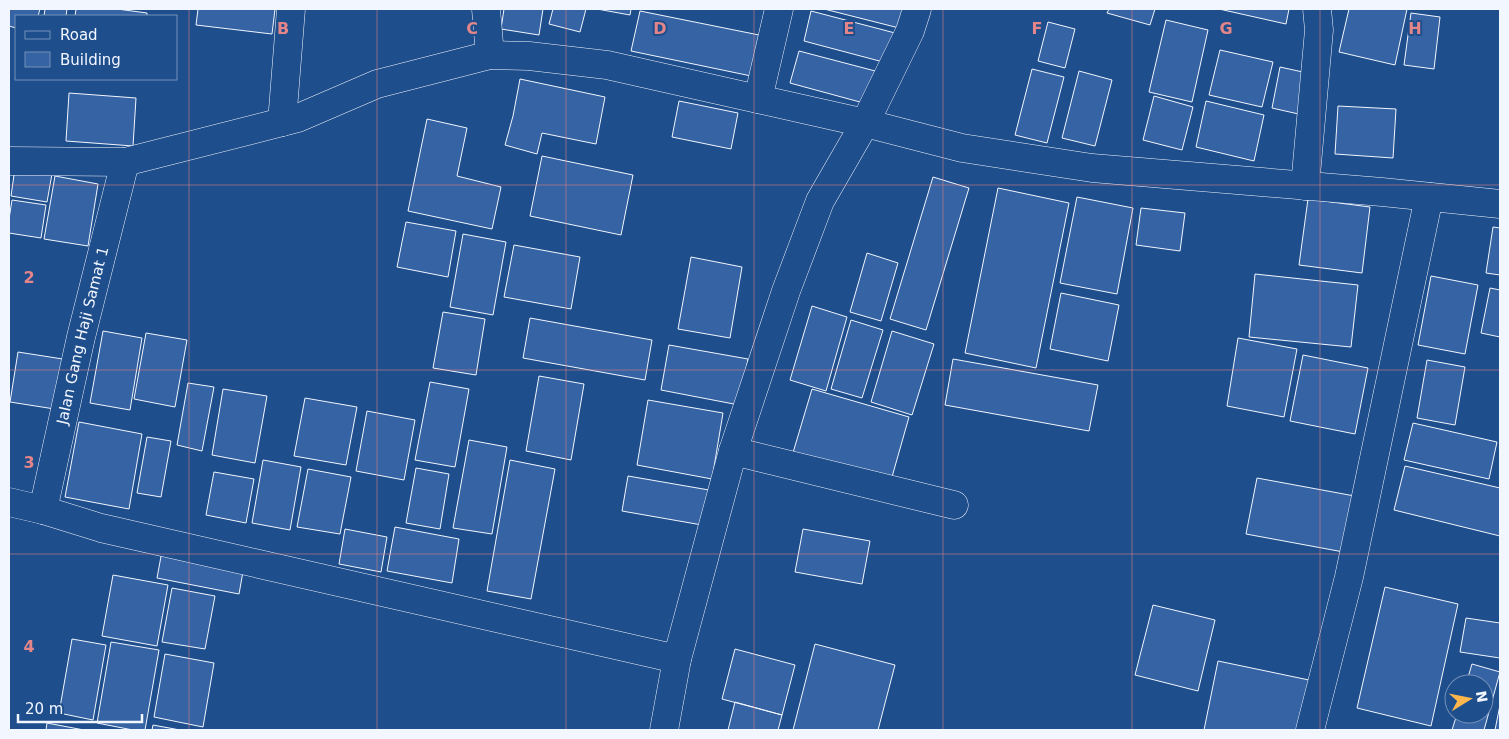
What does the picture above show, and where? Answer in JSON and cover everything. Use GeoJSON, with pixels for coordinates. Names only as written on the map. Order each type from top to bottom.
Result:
{"type":"FeatureCollection","features":[{"type":"Feature","properties":{"kind":"street"},"geometry":{"type":"LineString","coordinates":[[282,122],[291,9]]}},
{"type":"Feature","properties":{"kind":"street"},"geometry":{"type":"LineString","coordinates":[[486,9],[490,55]]}},
{"type":"Feature","properties":{"kind":"street"},"geometry":{"type":"LineString","coordinates":[[758,99],[779,9]]}},
{"type":"Feature","properties":{"kind":"street"},"geometry":{"type":"LineString","coordinates":[[664,730],[677,659],[733,451],[786,291],[820,201],[865,123],[910,31],[917,9]]}},
{"type":"Feature","properties":{"kind":"street"},"geometry":{"type":"LineString","coordinates":[[1306,186],[1319,30],[1317,9]]}},
{"type":"Feature","properties":{"kind":"street"},"geometry":{"type":"LineString","coordinates":[[9,161],[125,162],[298,118],[377,84],[490,55],[529,56],[570,59],[607,65],[865,123],[962,148],[1092,168],[1500,204]]}},
{"type":"Feature","properties":{"kind":"street","name":"Jalan Gang Haji Samat 1"},"geometry":{"type":"LineString","coordinates":[[42,510],[81,337],[125,162]]}},
{"type":"Feature","properties":{"kind":"street"},"geometry":{"type":"LineString","coordinates":[[1310,730],[1349,577],[1429,197]]}},
{"type":"Feature","properties":{"kind":"street"},"geometry":{"type":"LineString","coordinates":[[733,451],[954,505]]}},
{"type":"Feature","properties":{"kind":"street"},"geometry":{"type":"LineString","coordinates":[[9,502],[101,528],[677,659]]}},
{"type":"Feature","properties":{"kind":"building"},"geometry":{"type":"Polygon","coordinates":[[[9,9],[40,9],[38,15],[15,15],[15,28],[9,26],[9,9]]]}},
{"type":"Feature","properties":{"kind":"building"},"geometry":{"type":"Polygon","coordinates":[[[45,9],[67,9],[66,15],[44,15],[45,9]]]}},
{"type":"Feature","properties":{"kind":"building"},"geometry":{"type":"Polygon","coordinates":[[[76,9],[117,9],[147,13],[147,15],[75,15],[76,9]]]}},
{"type":"Feature","properties":{"kind":"building"},"geometry":{"type":"Polygon","coordinates":[[[198,9],[275,9],[272,34],[196,25],[198,9]]]}},
{"type":"Feature","properties":{"kind":"building"},"geometry":{"type":"Polygon","coordinates":[[[504,9],[543,9],[539,35],[501,29],[504,9]]]}},
{"type":"Feature","properties":{"kind":"building"},"geometry":{"type":"Polygon","coordinates":[[[553,9],[586,9],[580,32],[549,24],[553,9]]]}},
{"type":"Feature","properties":{"kind":"building"},"geometry":{"type":"Polygon","coordinates":[[[597,9],[631,9],[630,15],[597,9]]]}},
{"type":"Feature","properties":{"kind":"building"},"geometry":{"type":"Polygon","coordinates":[[[824,9],[912,9],[907,30],[824,9]]]}},
{"type":"Feature","properties":{"kind":"building"},"geometry":{"type":"Polygon","coordinates":[[[1109,9],[1155,9],[1150,25],[1107,13],[1109,9]]]}},
{"type":"Feature","properties":{"kind":"building"},"geometry":{"type":"Polygon","coordinates":[[[1219,9],[1289,9],[1286,24],[1219,9]]]}},
{"type":"Feature","properties":{"kind":"building"},"geometry":{"type":"Polygon","coordinates":[[[1349,9],[1407,9],[1395,65],[1339,52],[1349,9]]]}},
{"type":"Feature","properties":{"kind":"building"},"geometry":{"type":"Polygon","coordinates":[[[640,11],[764,36],[756,77],[631,51],[640,11]]]}},
{"type":"Feature","properties":{"kind":"building"},"geometry":{"type":"Polygon","coordinates":[[[811,11],[895,33],[887,63],[804,41],[811,11]]]}},
{"type":"Feature","properties":{"kind":"building"},"geometry":{"type":"Polygon","coordinates":[[[1411,13],[1440,17],[1434,69],[1404,65],[1411,13]]]}},
{"type":"Feature","properties":{"kind":"building"},"geometry":{"type":"Polygon","coordinates":[[[1166,20],[1208,30],[1192,102],[1149,92],[1166,20]]]}},
{"type":"Feature","properties":{"kind":"building"},"geometry":{"type":"Polygon","coordinates":[[[1048,22],[1075,29],[1065,68],[1038,61],[1048,22]]]}},
{"type":"Feature","properties":{"kind":"building"},"geometry":{"type":"Polygon","coordinates":[[[1220,50],[1273,62],[1262,107],[1209,95],[1220,50]]]}},
{"type":"Feature","properties":{"kind":"building"},"geometry":{"type":"Polygon","coordinates":[[[799,51],[879,72],[871,105],[790,83],[799,51]]]}},
{"type":"Feature","properties":{"kind":"building"},"geometry":{"type":"Polygon","coordinates":[[[1280,67],[1312,74],[1303,115],[1272,108],[1280,67]]]}},
{"type":"Feature","properties":{"kind":"building"},"geometry":{"type":"Polygon","coordinates":[[[1032,69],[1064,77],[1047,143],[1015,135],[1032,69]]]}},
{"type":"Feature","properties":{"kind":"building"},"geometry":{"type":"Polygon","coordinates":[[[1079,71],[1112,80],[1095,146],[1062,138],[1079,71]]]}},
{"type":"Feature","properties":{"kind":"building"},"geometry":{"type":"Polygon","coordinates":[[[520,79],[605,97],[596,144],[542,133],[537,154],[505,145],[520,79]]]}},
{"type":"Feature","properties":{"kind":"building"},"geometry":{"type":"Polygon","coordinates":[[[69,93],[136,98],[133,146],[66,141],[69,93]]]}},
{"type":"Feature","properties":{"kind":"building"},"geometry":{"type":"Polygon","coordinates":[[[1154,96],[1193,107],[1182,150],[1143,140],[1154,96]]]}},
{"type":"Feature","properties":{"kind":"building"},"geometry":{"type":"Polygon","coordinates":[[[679,101],[738,113],[731,149],[672,137],[679,101]]]}},
{"type":"Feature","properties":{"kind":"building"},"geometry":{"type":"Polygon","coordinates":[[[1206,101],[1264,115],[1254,161],[1196,147],[1206,101]]]}},
{"type":"Feature","properties":{"kind":"building"},"geometry":{"type":"Polygon","coordinates":[[[1338,106],[1396,109],[1393,158],[1335,154],[1338,106]]]}},
{"type":"Feature","properties":{"kind":"building"},"geometry":{"type":"Polygon","coordinates":[[[427,119],[467,128],[457,176],[501,187],[492,229],[408,211],[427,119]]]}},
{"type":"Feature","properties":{"kind":"building"},"geometry":{"type":"Polygon","coordinates":[[[542,156],[633,175],[621,235],[530,216],[542,156]]]}},
{"type":"Feature","properties":{"kind":"building"},"geometry":{"type":"Polygon","coordinates":[[[15,168],[52,174],[47,202],[11,196],[15,168]]]}},
{"type":"Feature","properties":{"kind":"building"},"geometry":{"type":"Polygon","coordinates":[[[55,176],[98,184],[88,246],[44,239],[55,176]]]}},
{"type":"Feature","properties":{"kind":"building"},"geometry":{"type":"Polygon","coordinates":[[[933,177],[969,188],[926,330],[890,319],[933,177]]]}},
{"type":"Feature","properties":{"kind":"building"},"geometry":{"type":"Polygon","coordinates":[[[998,188],[1069,203],[1036,368],[965,353],[998,188]]]}},
{"type":"Feature","properties":{"kind":"building"},"geometry":{"type":"Polygon","coordinates":[[[1077,197],[1133,208],[1117,294],[1060,283],[1077,197]]]}},
{"type":"Feature","properties":{"kind":"building"},"geometry":{"type":"Polygon","coordinates":[[[1308,199],[1370,207],[1362,273],[1299,265],[1308,199]]]}},
{"type":"Feature","properties":{"kind":"building"},"geometry":{"type":"Polygon","coordinates":[[[12,200],[46,205],[41,238],[9,233],[12,200]]]}},
{"type":"Feature","properties":{"kind":"building"},"geometry":{"type":"Polygon","coordinates":[[[1141,208],[1185,213],[1180,251],[1136,245],[1141,208]]]}},
{"type":"Feature","properties":{"kind":"building"},"geometry":{"type":"Polygon","coordinates":[[[406,222],[456,231],[448,277],[397,267],[406,222]]]}},
{"type":"Feature","properties":{"kind":"building"},"geometry":{"type":"Polygon","coordinates":[[[1493,227],[1500,228],[1500,275],[1486,273],[1493,227]]]}},
{"type":"Feature","properties":{"kind":"building"},"geometry":{"type":"Polygon","coordinates":[[[463,234],[506,242],[493,315],[450,307],[463,234]]]}},
{"type":"Feature","properties":{"kind":"building"},"geometry":{"type":"Polygon","coordinates":[[[514,245],[580,257],[571,309],[504,297],[514,245]]]}},
{"type":"Feature","properties":{"kind":"building"},"geometry":{"type":"Polygon","coordinates":[[[867,253],[898,263],[881,321],[850,312],[867,253]]]}},
{"type":"Feature","properties":{"kind":"building"},"geometry":{"type":"Polygon","coordinates":[[[691,257],[742,267],[730,338],[678,329],[691,257]]]}},
{"type":"Feature","properties":{"kind":"building"},"geometry":{"type":"Polygon","coordinates":[[[1255,274],[1358,285],[1351,347],[1249,337],[1255,274]]]}},
{"type":"Feature","properties":{"kind":"building"},"geometry":{"type":"Polygon","coordinates":[[[1431,276],[1478,285],[1465,354],[1418,345],[1431,276]]]}},
{"type":"Feature","properties":{"kind":"building"},"geometry":{"type":"Polygon","coordinates":[[[1490,288],[1500,290],[1500,337],[1481,333],[1490,288]]]}},
{"type":"Feature","properties":{"kind":"building"},"geometry":{"type":"Polygon","coordinates":[[[1061,293],[1119,305],[1108,361],[1050,349],[1061,293]]]}},
{"type":"Feature","properties":{"kind":"building"},"geometry":{"type":"Polygon","coordinates":[[[812,306],[847,317],[826,391],[790,380],[812,306]]]}},
{"type":"Feature","properties":{"kind":"building"},"geometry":{"type":"Polygon","coordinates":[[[443,312],[485,319],[476,375],[433,368],[443,312]]]}},
{"type":"Feature","properties":{"kind":"building"},"geometry":{"type":"Polygon","coordinates":[[[530,318],[652,340],[645,380],[523,358],[530,318]]]}},
{"type":"Feature","properties":{"kind":"building"},"geometry":{"type":"Polygon","coordinates":[[[851,320],[883,330],[862,398],[831,389],[851,320]]]}},
{"type":"Feature","properties":{"kind":"building"},"geometry":{"type":"Polygon","coordinates":[[[103,331],[142,338],[130,410],[90,403],[103,331]]]}},
{"type":"Feature","properties":{"kind":"building"},"geometry":{"type":"Polygon","coordinates":[[[892,331],[934,344],[912,415],[871,402],[892,331]]]}},
{"type":"Feature","properties":{"kind":"building"},"geometry":{"type":"Polygon","coordinates":[[[146,333],[187,340],[175,407],[134,399],[146,333]]]}},
{"type":"Feature","properties":{"kind":"building"},"geometry":{"type":"Polygon","coordinates":[[[1238,338],[1297,349],[1284,417],[1227,406],[1238,338]]]}},
{"type":"Feature","properties":{"kind":"building"},"geometry":{"type":"Polygon","coordinates":[[[669,345],[748,359],[739,405],[661,390],[669,345]]]}},
{"type":"Feature","properties":{"kind":"building"},"geometry":{"type":"Polygon","coordinates":[[[18,352],[69,360],[61,410],[10,402],[18,352]]]}},
{"type":"Feature","properties":{"kind":"building"},"geometry":{"type":"Polygon","coordinates":[[[1303,355],[1368,368],[1355,434],[1290,421],[1303,355]]]}},
{"type":"Feature","properties":{"kind":"building"},"geometry":{"type":"Polygon","coordinates":[[[953,359],[1098,385],[1089,431],[945,405],[953,359]]]}},
{"type":"Feature","properties":{"kind":"building"},"geometry":{"type":"Polygon","coordinates":[[[1427,360],[1465,367],[1455,425],[1417,418],[1427,360]]]}},
{"type":"Feature","properties":{"kind":"building"},"geometry":{"type":"Polygon","coordinates":[[[539,376],[584,384],[571,460],[526,451],[539,376]]]}},
{"type":"Feature","properties":{"kind":"building"},"geometry":{"type":"Polygon","coordinates":[[[430,382],[469,389],[455,467],[415,460],[430,382]]]}},
{"type":"Feature","properties":{"kind":"building"},"geometry":{"type":"Polygon","coordinates":[[[188,383],[214,387],[202,451],[177,445],[188,383]]]}},
{"type":"Feature","properties":{"kind":"building"},"geometry":{"type":"Polygon","coordinates":[[[223,389],[267,396],[255,463],[212,455],[223,389]]]}},
{"type":"Feature","properties":{"kind":"building"},"geometry":{"type":"Polygon","coordinates":[[[812,389],[909,417],[890,484],[792,456],[812,389]]]}},
{"type":"Feature","properties":{"kind":"building"},"geometry":{"type":"Polygon","coordinates":[[[305,398],[357,407],[346,465],[294,456],[305,398]]]}},
{"type":"Feature","properties":{"kind":"building"},"geometry":{"type":"Polygon","coordinates":[[[648,400],[723,413],[712,479],[637,465],[648,400]]]}},
{"type":"Feature","properties":{"kind":"building"},"geometry":{"type":"Polygon","coordinates":[[[367,411],[415,420],[404,480],[356,471],[367,411]]]}},
{"type":"Feature","properties":{"kind":"building"},"geometry":{"type":"Polygon","coordinates":[[[79,422],[142,434],[129,509],[65,497],[79,422]]]}},
{"type":"Feature","properties":{"kind":"building"},"geometry":{"type":"Polygon","coordinates":[[[1413,423],[1497,442],[1489,479],[1404,460],[1413,423]]]}},
{"type":"Feature","properties":{"kind":"building"},"geometry":{"type":"Polygon","coordinates":[[[147,437],[171,441],[161,497],[137,493],[147,437]]]}},
{"type":"Feature","properties":{"kind":"building"},"geometry":{"type":"Polygon","coordinates":[[[469,440],[507,447],[492,534],[453,528],[469,440]]]}},
{"type":"Feature","properties":{"kind":"building"},"geometry":{"type":"Polygon","coordinates":[[[263,460],[301,467],[290,530],[252,523],[263,460]]]}},
{"type":"Feature","properties":{"kind":"building"},"geometry":{"type":"Polygon","coordinates":[[[510,460],[555,469],[531,599],[487,591],[510,460]]]}},
{"type":"Feature","properties":{"kind":"building"},"geometry":{"type":"Polygon","coordinates":[[[1405,466],[1500,488],[1500,536],[1394,510],[1405,466]]]}},
{"type":"Feature","properties":{"kind":"building"},"geometry":{"type":"Polygon","coordinates":[[[416,468],[449,474],[440,529],[406,523],[416,468]]]}},
{"type":"Feature","properties":{"kind":"building"},"geometry":{"type":"Polygon","coordinates":[[[308,469],[351,477],[340,534],[297,527],[308,469]]]}},
{"type":"Feature","properties":{"kind":"building"},"geometry":{"type":"Polygon","coordinates":[[[214,472],[254,479],[246,523],[206,515],[214,472]]]}},
{"type":"Feature","properties":{"kind":"building"},"geometry":{"type":"Polygon","coordinates":[[[628,476],[709,490],[702,525],[622,511],[628,476]]]}},
{"type":"Feature","properties":{"kind":"building"},"geometry":{"type":"Polygon","coordinates":[[[1257,478],[1360,497],[1349,553],[1246,534],[1257,478]]]}},
{"type":"Feature","properties":{"kind":"building"},"geometry":{"type":"Polygon","coordinates":[[[395,527],[459,539],[452,583],[387,571],[395,527]]]}},
{"type":"Feature","properties":{"kind":"building"},"geometry":{"type":"Polygon","coordinates":[[[345,529],[387,537],[381,572],[339,564],[345,529]]]}},
{"type":"Feature","properties":{"kind":"building"},"geometry":{"type":"Polygon","coordinates":[[[803,529],[870,541],[862,584],[795,572],[803,529]]]}},
{"type":"Feature","properties":{"kind":"building"},"geometry":{"type":"Polygon","coordinates":[[[162,551],[244,566],[239,594],[157,578],[162,551]]]}},
{"type":"Feature","properties":{"kind":"building"},"geometry":{"type":"Polygon","coordinates":[[[113,575],[168,585],[157,646],[102,636],[113,575]]]}},
{"type":"Feature","properties":{"kind":"building"},"geometry":{"type":"Polygon","coordinates":[[[1385,587],[1458,604],[1431,726],[1357,708],[1385,587]]]}},
{"type":"Feature","properties":{"kind":"building"},"geometry":{"type":"Polygon","coordinates":[[[172,588],[215,596],[205,649],[162,642],[172,588]]]}},
{"type":"Feature","properties":{"kind":"building"},"geometry":{"type":"Polygon","coordinates":[[[1153,605],[1215,620],[1198,691],[1135,675],[1153,605]]]}},
{"type":"Feature","properties":{"kind":"building"},"geometry":{"type":"Polygon","coordinates":[[[1466,618],[1500,623],[1500,658],[1460,652],[1466,618]]]}},
{"type":"Feature","properties":{"kind":"building"},"geometry":{"type":"Polygon","coordinates":[[[72,639],[106,645],[93,720],[59,713],[72,639]]]}},
{"type":"Feature","properties":{"kind":"building"},"geometry":{"type":"Polygon","coordinates":[[[111,642],[159,650],[145,730],[133,730],[97,723],[111,642]]]}},
{"type":"Feature","properties":{"kind":"building"},"geometry":{"type":"Polygon","coordinates":[[[815,644],[895,665],[878,730],[793,730],[815,644]]]}},
{"type":"Feature","properties":{"kind":"building"},"geometry":{"type":"Polygon","coordinates":[[[735,649],[795,665],[782,715],[722,699],[735,649]]]}},
{"type":"Feature","properties":{"kind":"building"},"geometry":{"type":"Polygon","coordinates":[[[165,654],[214,663],[203,727],[154,717],[165,654]]]}},
{"type":"Feature","properties":{"kind":"building"},"geometry":{"type":"Polygon","coordinates":[[[1218,661],[1309,680],[1299,730],[1204,730],[1218,661]]]}},
{"type":"Feature","properties":{"kind":"building"},"geometry":{"type":"Polygon","coordinates":[[[1472,664],[1500,672],[1494,694],[1494,674],[1469,674],[1472,664]]]}},
{"type":"Feature","properties":{"kind":"building"},"geometry":{"type":"Polygon","coordinates":[[[735,702],[782,715],[778,730],[728,730],[735,702]]]}},
{"type":"Feature","properties":{"kind":"building"},"geometry":{"type":"Polygon","coordinates":[[[1500,705],[1500,730],[1495,730],[1500,705]]]}},
{"type":"Feature","properties":{"kind":"building"},"geometry":{"type":"Polygon","coordinates":[[[47,723],[84,730],[46,730],[47,723]]]}},
{"type":"Feature","properties":{"kind":"building"},"geometry":{"type":"Polygon","coordinates":[[[1454,724],[1486,724],[1484,730],[1452,730],[1454,724]]]}},
{"type":"Feature","properties":{"kind":"building"},"geometry":{"type":"Polygon","coordinates":[[[153,725],[180,730],[152,730],[153,725]]]}}]}
